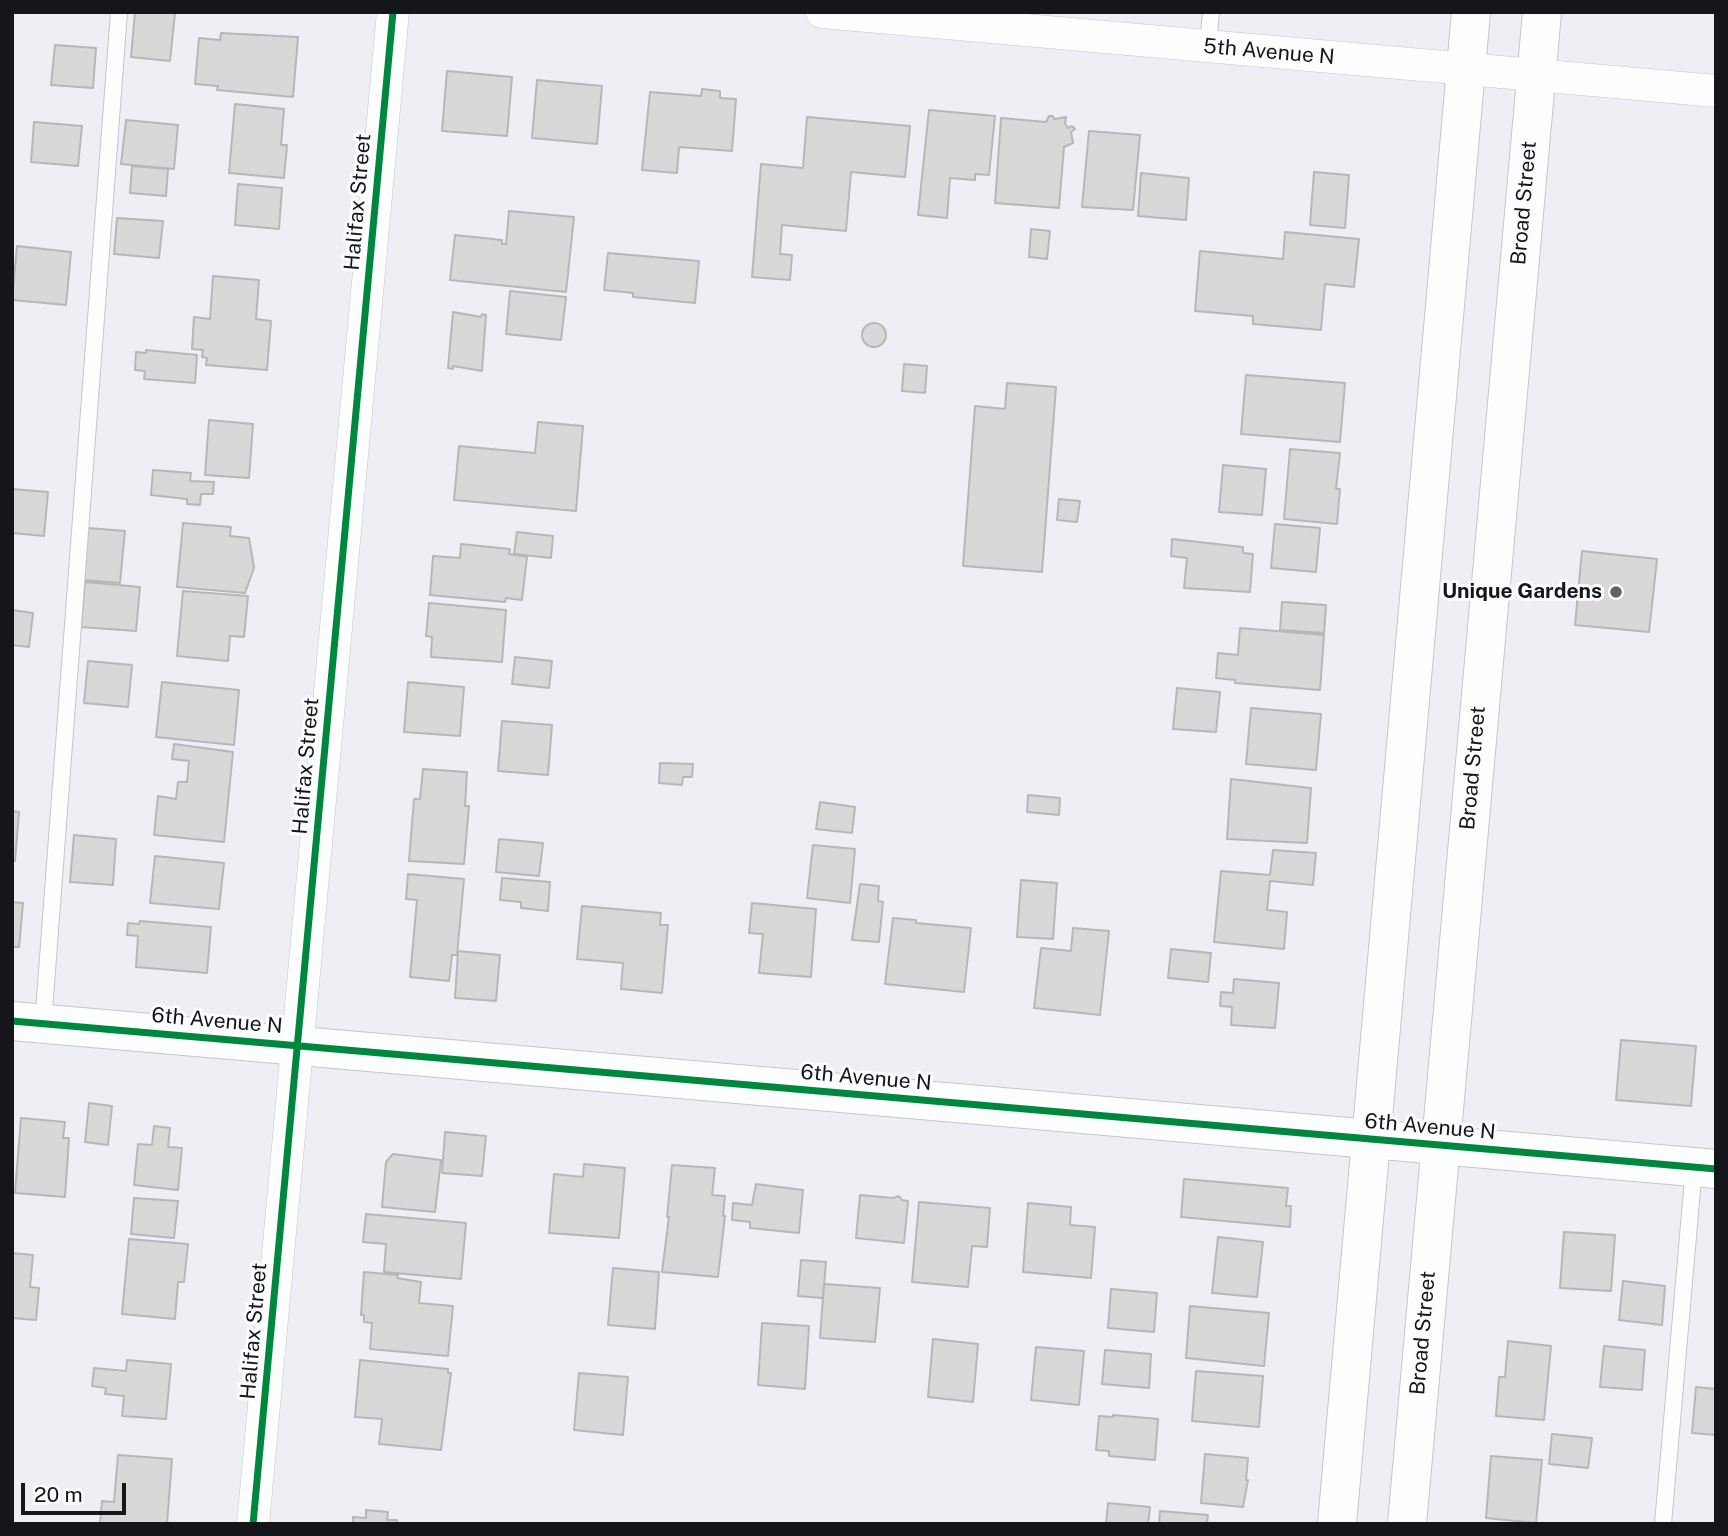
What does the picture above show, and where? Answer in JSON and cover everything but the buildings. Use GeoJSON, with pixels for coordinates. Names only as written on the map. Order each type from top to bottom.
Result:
{"type":"FeatureCollection","features":[{"type":"Feature","properties":{"kind":"main road"},"geometry":{"type":"LineString","coordinates":[[1338,1524],[1471,12]]}},
{"type":"Feature","properties":{"kind":"main road","name":"Broad Street"},"geometry":{"type":"LineString","coordinates":[[1407,1524],[1542,12]]}},
{"type":"Feature","properties":{"kind":"main road","name":"6th Avenue N"},"geometry":{"type":"LineString","coordinates":[[28,1022],[1705,1168]]}},
{"type":"Feature","properties":{"kind":"street","name":"Halifax Street"},"geometry":{"type":"LineString","coordinates":[[253,1524],[393,12]]}},
{"type":"Feature","properties":{"kind":"street","name":"5th Avenue N"},"geometry":{"type":"LineString","coordinates":[[822,12],[933,17],[1208,46],[1716,91]]}},
{"type":"Feature","properties":{"kind":"lane"},"geometry":{"type":"LineString","coordinates":[[28,1022],[119,12]]}},
{"type":"Feature","properties":{"kind":"lane"},"geometry":{"type":"LineString","coordinates":[[1208,46],[1211,12]]}},
{"type":"Feature","properties":{"kind":"lane"},"geometry":{"type":"LineString","coordinates":[[1663,1524],[1705,1168]]}},
{"type":"Feature","properties":{"kind":"cycle path"},"geometry":{"type":"LineString","coordinates":[[253,1524],[393,12]]}},
{"type":"Feature","properties":{"kind":"cycle path"},"geometry":{"type":"LineString","coordinates":[[12,1021],[1716,1169]]}},
{"type":"Feature","properties":{"kind":"place","name":"Unique Gardens"},"geometry":{"type":"Point","coordinates":[1616,592]}}]}
